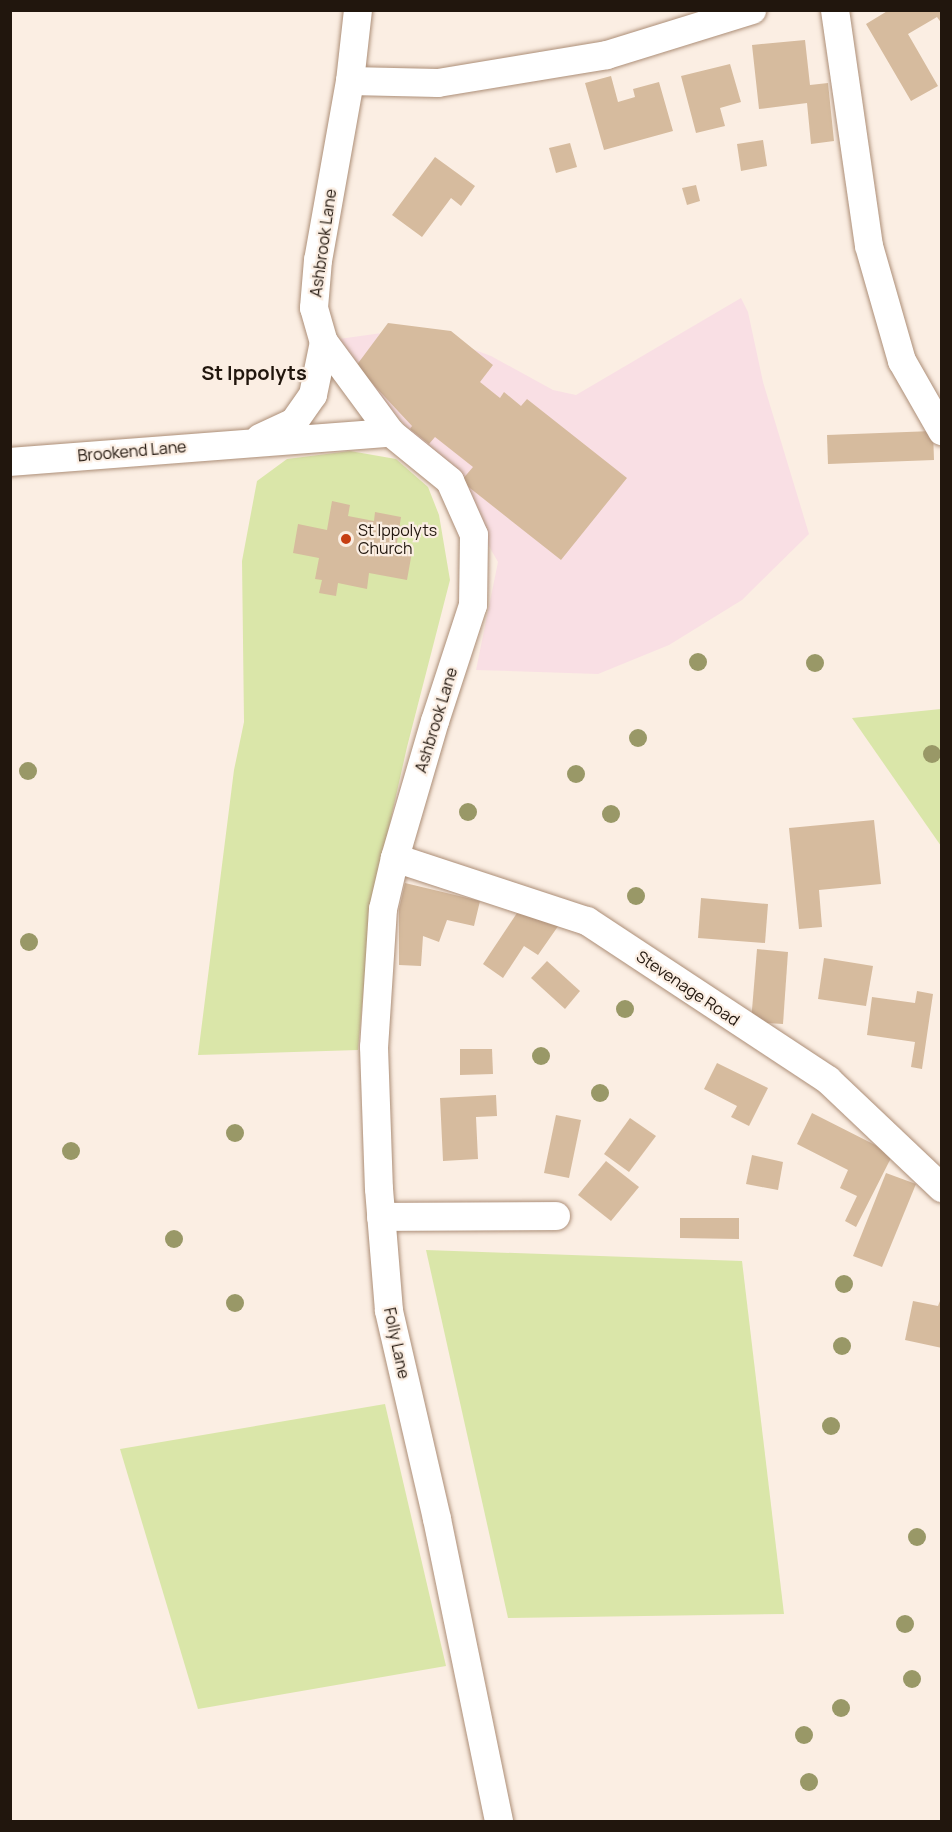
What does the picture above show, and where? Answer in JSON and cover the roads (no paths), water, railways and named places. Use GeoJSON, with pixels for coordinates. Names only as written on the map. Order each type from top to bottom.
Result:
{"type":"FeatureCollection","features":[{"type":"Feature","properties":{"kind":"street","name":"Ashbrook Lane"},"geometry":{"type":"LineString","coordinates":[[358,10],[350,81],[318,260],[314,308],[324,342],[391,432],[450,481],[474,535],[473,605],[395,858]]}},
{"type":"Feature","properties":{"kind":"street"},"geometry":{"type":"LineString","coordinates":[[350,81],[438,83],[607,55],[752,10]]}},
{"type":"Feature","properties":{"kind":"street"},"geometry":{"type":"LineString","coordinates":[[835,10],[869,246],[902,361],[942,432]]}},
{"type":"Feature","properties":{"kind":"street","name":"Brookend Lane"},"geometry":{"type":"LineString","coordinates":[[253,441],[294,422],[313,395],[324,342]]}},
{"type":"Feature","properties":{"kind":"street","name":"Brookend Lane"},"geometry":{"type":"LineString","coordinates":[[10,462],[253,441],[344,438],[391,432]]}},
{"type":"Feature","properties":{"kind":"street","name":"Stevenage Road"},"geometry":{"type":"LineString","coordinates":[[395,858],[587,921],[828,1080],[942,1188]]}},
{"type":"Feature","properties":{"kind":"street","name":"Folly Lane"},"geometry":{"type":"LineString","coordinates":[[395,858],[383,909],[375,1047],[381,1217],[389,1311],[437,1519],[499,1821]]}},
{"type":"Feature","properties":{"kind":"street"},"geometry":{"type":"LineString","coordinates":[[381,1217],[556,1216]]}},
{"type":"Feature","properties":{"kind":"place","name":"St Ippolyts Church"},"geometry":{"type":"Point","coordinates":[346,539]}},
{"type":"Feature","properties":{"kind":"district","name":"St Ippolyts"},"geometry":{"type":"Point","coordinates":[254,372]}}]}
